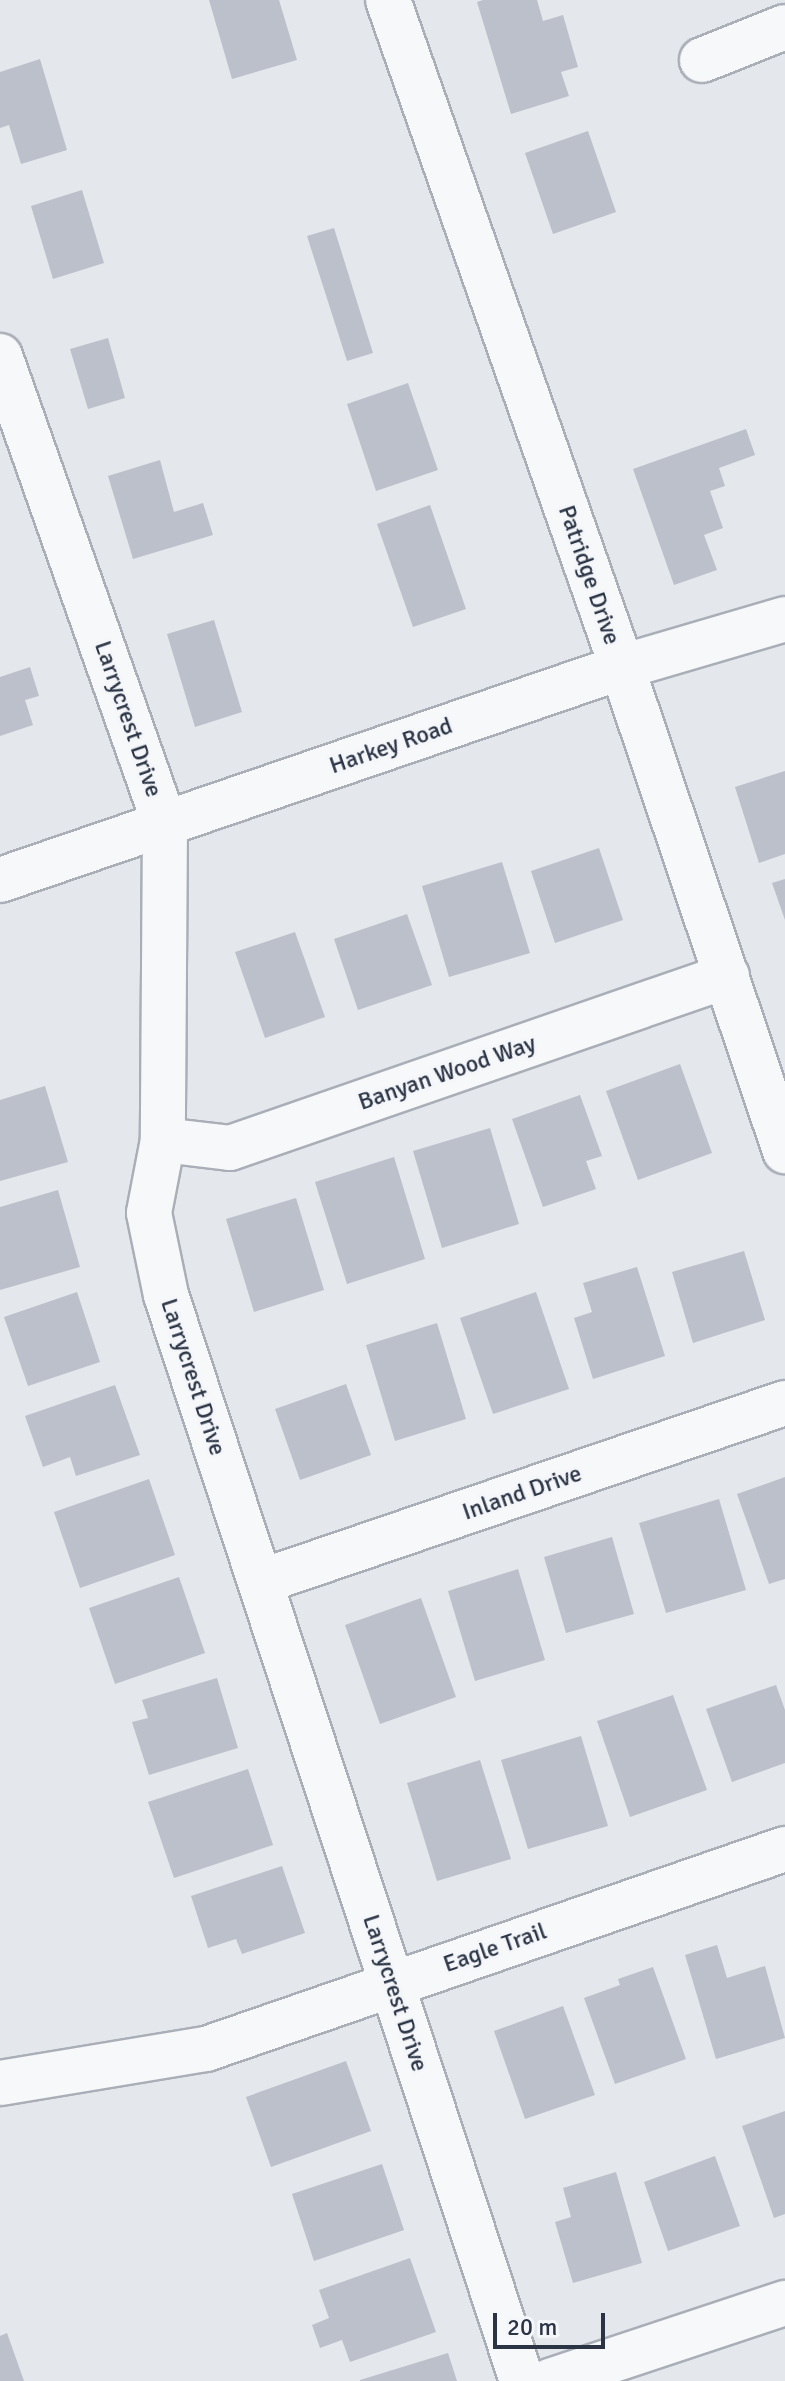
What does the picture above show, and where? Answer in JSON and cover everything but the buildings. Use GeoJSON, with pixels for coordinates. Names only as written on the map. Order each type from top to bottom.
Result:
{"type":"FeatureCollection","features":[{"type":"Feature","properties":{"kind":"street","name":"Patridge Drive"},"geometry":{"type":"LineString","coordinates":[[388,0],[622,667],[785,1151]]}},
{"type":"Feature","properties":{"kind":"street"},"geometry":{"type":"LineString","coordinates":[[702,60],[785,27]]}},
{"type":"Feature","properties":{"kind":"street","name":"Larrycrest Drive"},"geometry":{"type":"LineString","coordinates":[[0,356],[165,824],[163,1140],[149,1213],[166,1295],[522,2381]]}},
{"type":"Feature","properties":{"kind":"street","name":"Harkey Road"},"geometry":{"type":"LineString","coordinates":[[0,880],[622,667],[785,619]]}},
{"type":"Feature","properties":{"kind":"street","name":"Banyan Wood Way"},"geometry":{"type":"LineString","coordinates":[[163,1140],[230,1148],[727,976]]}},
{"type":"Feature","properties":{"kind":"street","name":"Inland Drive"},"geometry":{"type":"LineString","coordinates":[[260,1582],[785,1403]]}},
{"type":"Feature","properties":{"kind":"street","name":"Eagle Trail"},"geometry":{"type":"LineString","coordinates":[[0,2083],[206,2049],[785,1849]]}},
{"type":"Feature","properties":{"kind":"street"},"geometry":{"type":"LineString","coordinates":[[550,2381],[785,2303]]}}]}
